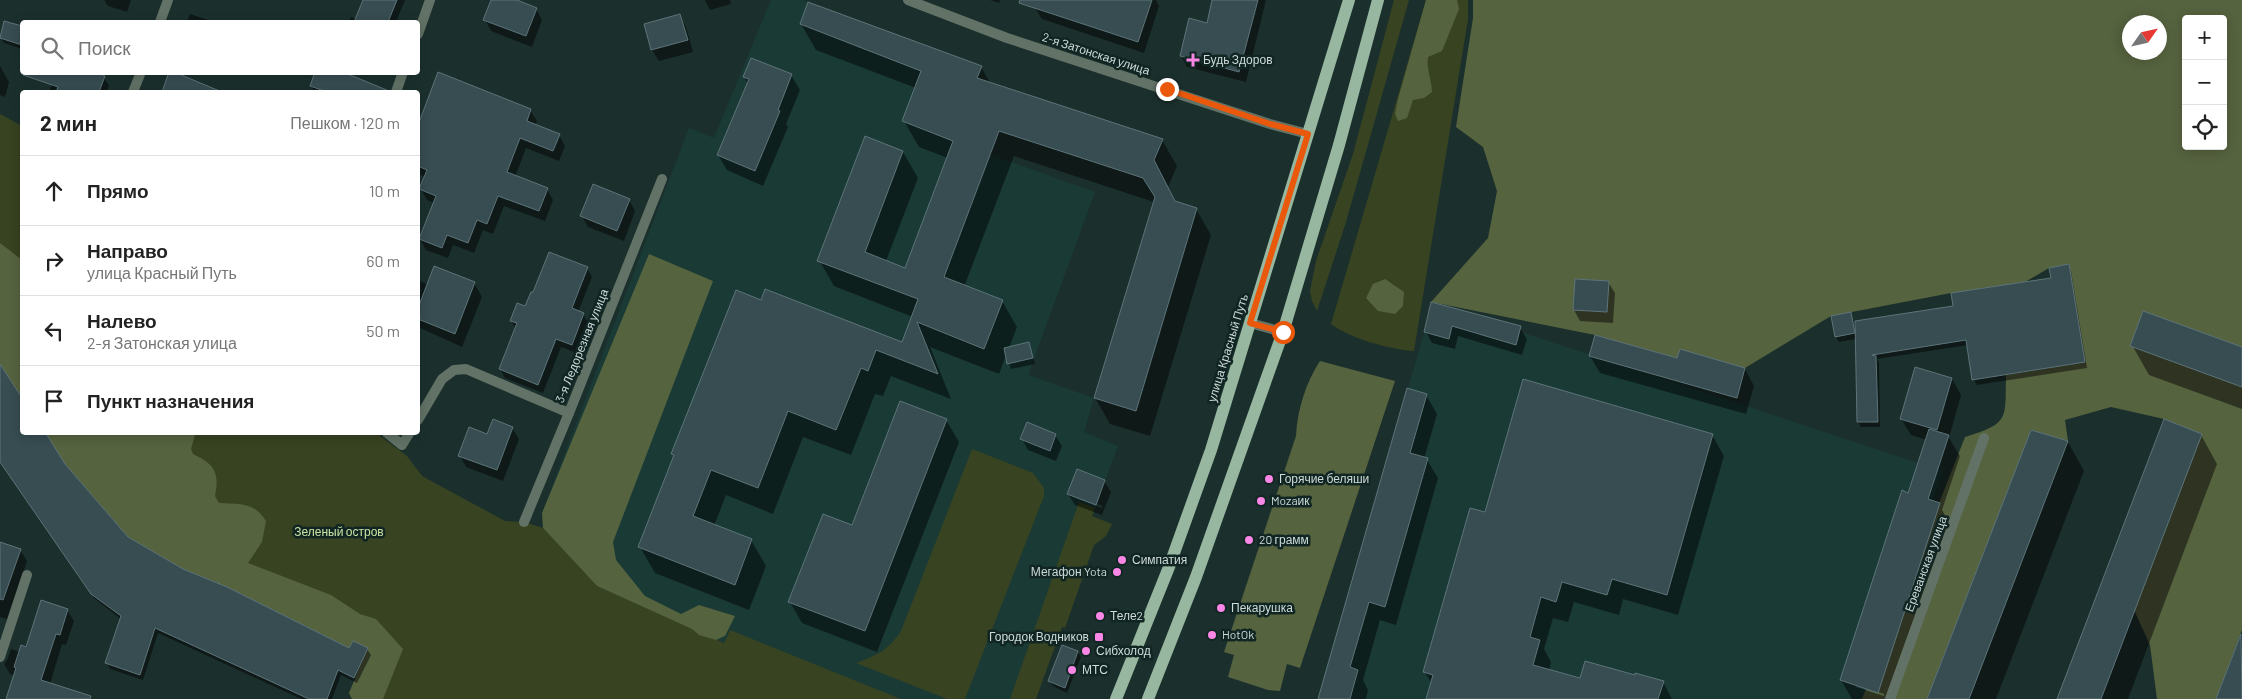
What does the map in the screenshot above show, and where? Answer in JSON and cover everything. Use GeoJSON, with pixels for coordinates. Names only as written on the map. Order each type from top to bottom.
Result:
{"type":"FeatureCollection","features":[{"type":"Feature","properties":{"kind":"main road","name":"улица Красный Путь"},"geometry":{"type":"LineString","coordinates":[[1116,699],[1169,567],[1211,450],[1349,0]]}},
{"type":"Feature","properties":{"kind":"main road"},"geometry":{"type":"LineString","coordinates":[[1148,699],[1199,569],[1283,332],[1339,145],[1378,0]]}},
{"type":"Feature","properties":{"kind":"street"},"geometry":{"type":"LineString","coordinates":[[161,20],[168,0]]}},
{"type":"Feature","properties":{"kind":"street"},"geometry":{"type":"LineString","coordinates":[[420,28],[430,0]]}},
{"type":"Feature","properties":{"kind":"street","name":"2-я Затонская улица"},"geometry":{"type":"LineString","coordinates":[[908,0],[1007,38],[1270,124],[1308,134]]}},
{"type":"Feature","properties":{"kind":"street"},"geometry":{"type":"LineString","coordinates":[[134,90],[140,75]]}},
{"type":"Feature","properties":{"kind":"street"},"geometry":{"type":"LineString","coordinates":[[397,90],[402,75]]}},
{"type":"Feature","properties":{"kind":"street","name":"3-я Ледорезная улица"},"geometry":{"type":"LineString","coordinates":[[524,522],[662,179]]}},
{"type":"Feature","properties":{"kind":"street"},"geometry":{"type":"LineString","coordinates":[[1250,323],[1283,332]]}},
{"type":"Feature","properties":{"kind":"street"},"geometry":{"type":"LineString","coordinates":[[420,417],[442,379],[454,370],[466,370],[569,413]]}},
{"type":"Feature","properties":{"kind":"street"},"geometry":{"type":"LineString","coordinates":[[390,435],[402,445],[408,435]]}},
{"type":"Feature","properties":{"kind":"street","name":"Ереванская улица"},"geometry":{"type":"LineString","coordinates":[[1890,699],[1984,438]]}},
{"type":"Feature","properties":{"kind":"street"},"geometry":{"type":"LineString","coordinates":[[0,657],[27,575]]}},
{"type":"Feature","properties":{"kind":"shaded area"},"geometry":{"type":"Polygon","coordinates":[[[771,0],[802,0],[982,66],[953,141],[1095,192],[1028,375],[1094,398],[1084,432],[1118,446],[1025,699],[852,699],[730,630],[725,643],[597,586],[543,528],[542,513],[689,128],[714,138],[771,0]]]}},
{"type":"Feature","properties":{"kind":"shaded area"},"geometry":{"type":"Polygon","coordinates":[[[1433,303],[1943,471],[1862,699],[1317,699],[1433,303]]]}},
{"type":"Feature","properties":{"kind":"green space"},"geometry":{"type":"Polygon","coordinates":[[[1394,0],[1409,0],[1346,222],[1317,311],[1310,291],[1316,261],[1353,154],[1394,0]]]}},
{"type":"Feature","properties":{"kind":"green space"},"geometry":{"type":"Polygon","coordinates":[[[1426,0],[1468,0],[1468,19],[1414,351],[1371,342],[1348,334],[1331,324],[1426,0]]]}},
{"type":"Feature","properties":{"kind":"green space"},"geometry":{"type":"Polygon","coordinates":[[[1426,0],[1457,0],[1459,9],[1442,51],[1428,57],[1432,92],[1424,98],[1413,100],[1407,118],[1398,121],[1395,114],[1398,99],[1426,0]]]}},
{"type":"Feature","properties":{"kind":"green space"},"geometry":{"type":"Polygon","coordinates":[[[1473,0],[2242,0],[2242,630],[2216,699],[2157,699],[2150,645],[2134,610],[2201,434],[2164,419],[2111,407],[2065,420],[2068,441],[2031,430],[1927,699],[1862,699],[1965,437],[1990,428],[2002,418],[2006,402],[2006,375],[2085,362],[2069,264],[2049,268],[2025,282],[1951,293],[1831,316],[1745,368],[1680,350],[1677,358],[1595,335],[1431,302],[1488,238],[1497,191],[1483,147],[1456,127],[1473,18],[1473,0]]]}},
{"type":"Feature","properties":{"kind":"green space"},"geometry":{"type":"Polygon","coordinates":[[[0,114],[20,125],[20,395],[0,364],[0,114]]]}},
{"type":"Feature","properties":{"kind":"green space"},"geometry":{"type":"Polygon","coordinates":[[[0,243],[20,258],[20,395],[0,364],[0,243]]]}},
{"type":"Feature","properties":{"kind":"green space"},"geometry":{"type":"Polygon","coordinates":[[[649,254],[713,281],[613,542],[616,560],[645,596],[681,614],[699,605],[735,616],[725,636],[716,640],[699,635],[692,629],[597,586],[543,528],[542,513],[649,254]]]}},
{"type":"Feature","properties":{"kind":"green space"},"geometry":{"type":"Polygon","coordinates":[[[1385,279],[1404,292],[1403,306],[1395,314],[1378,311],[1366,298],[1373,284],[1385,279]]]}},
{"type":"Feature","properties":{"kind":"green space"},"geometry":{"type":"Polygon","coordinates":[[[1320,361],[1395,381],[1300,668],[1287,664],[1280,691],[1268,690],[1228,677],[1234,655],[1224,652],[1296,436],[1303,397],[1310,378],[1320,361]]]}},
{"type":"Feature","properties":{"kind":"green space"},"geometry":{"type":"Polygon","coordinates":[[[46,435],[195,435],[191,449],[193,454],[206,461],[214,470],[217,481],[215,496],[219,503],[240,504],[252,507],[266,521],[262,542],[248,563],[331,595],[360,614],[376,619],[403,649],[383,699],[352,699],[349,693],[368,648],[353,641],[349,648],[227,587],[183,569],[128,537],[65,464],[46,435]]]}},
{"type":"Feature","properties":{"kind":"green space","name":"Зеленый остров"},"geometry":{"type":"Polygon","coordinates":[[[47,435],[379,435],[407,456],[422,476],[505,521],[524,522],[543,528],[597,586],[724,643],[730,630],[901,699],[352,699],[349,693],[368,648],[353,641],[349,648],[227,587],[47,435]]]}},
{"type":"Feature","properties":{"kind":"green space"},"geometry":{"type":"Polygon","coordinates":[[[972,449],[1033,473],[1044,488],[1044,496],[965,699],[947,699],[856,663],[882,651],[892,643],[901,631],[972,449]]]}},
{"type":"Feature","properties":{"kind":"green space"},"geometry":{"type":"Polygon","coordinates":[[[1079,502],[1095,508],[1092,516],[1112,524],[1106,536],[1094,545],[1065,628],[1062,627],[1036,699],[1010,699],[1079,502]]]}},
{"type":"Feature","properties":{"kind":"building"},"geometry":{"type":"Polygon","coordinates":[[[363,0],[397,0],[389,20],[355,20],[363,0]]]}},
{"type":"Feature","properties":{"kind":"building"},"geometry":{"type":"Polygon","coordinates":[[[491,0],[517,0],[537,8],[526,36],[483,20],[491,0]]]}},
{"type":"Feature","properties":{"kind":"building"},"geometry":{"type":"Polygon","coordinates":[[[1020,0],[1152,0],[1138,42],[1019,3],[1020,0]]]}},
{"type":"Feature","properties":{"kind":"building"},"geometry":{"type":"Polygon","coordinates":[[[1212,0],[1258,0],[1239,72],[1180,56],[1189,18],[1207,23],[1212,0]]]}},
{"type":"Feature","properties":{"kind":"building"},"geometry":{"type":"Polygon","coordinates":[[[808,2],[982,66],[977,78],[1163,139],[1154,160],[1175,201],[1197,208],[1136,411],[1094,398],[1155,197],[1143,178],[999,131],[944,277],[1003,300],[984,349],[917,322],[938,374],[876,350],[868,371],[861,368],[836,430],[788,411],[758,488],[711,470],[693,516],[752,539],[735,585],[638,547],[674,455],[671,454],[736,290],[761,300],[765,289],[902,342],[918,299],[817,261],[865,136],[903,151],[865,252],[905,268],[953,141],[902,121],[921,71],[800,24],[808,2]]]}},
{"type":"Feature","properties":{"kind":"building"},"geometry":{"type":"Polygon","coordinates":[[[680,14],[688,40],[651,50],[644,24],[680,14]]]}},
{"type":"Feature","properties":{"kind":"building"},"geometry":{"type":"Polygon","coordinates":[[[4,21],[20,25],[20,44],[0,38],[4,21]]]}},
{"type":"Feature","properties":{"kind":"building"},"geometry":{"type":"Polygon","coordinates":[[[751,58],[792,74],[778,110],[780,111],[755,171],[717,155],[749,79],[743,77],[751,58]]]}},
{"type":"Feature","properties":{"kind":"building"},"geometry":{"type":"Polygon","coordinates":[[[438,72],[531,109],[527,121],[560,134],[553,151],[520,138],[507,172],[548,188],[539,211],[498,196],[487,224],[477,220],[468,243],[447,235],[442,248],[420,239],[436,196],[420,189],[427,170],[420,167],[420,120],[438,72]]]}},
{"type":"Feature","properties":{"kind":"building"},"geometry":{"type":"Polygon","coordinates":[[[23,75],[105,76],[100,90],[57,90],[58,87],[23,75]]]}},
{"type":"Feature","properties":{"kind":"building"},"geometry":{"type":"Polygon","coordinates":[[[168,75],[181,75],[217,90],[163,90],[168,75]]]}},
{"type":"Feature","properties":{"kind":"building"},"geometry":{"type":"Polygon","coordinates":[[[314,75],[350,75],[387,90],[321,90],[310,86],[314,75]]]}},
{"type":"Feature","properties":{"kind":"building"},"geometry":{"type":"Polygon","coordinates":[[[593,184],[630,199],[617,231],[580,216],[593,184]]]}},
{"type":"Feature","properties":{"kind":"building"},"geometry":{"type":"Polygon","coordinates":[[[549,252],[588,267],[572,308],[584,313],[572,345],[556,339],[538,385],[499,369],[517,323],[510,321],[517,303],[525,306],[531,292],[533,292],[549,252]]]}},
{"type":"Feature","properties":{"kind":"building"},"geometry":{"type":"Polygon","coordinates":[[[2069,264],[2085,362],[1972,380],[1966,340],[1872,355],[1876,356],[1878,422],[1857,422],[1855,321],[1953,306],[1951,293],[2051,278],[2049,268],[2069,264]]]}},
{"type":"Feature","properties":{"kind":"building"},"geometry":{"type":"Polygon","coordinates":[[[434,266],[475,282],[455,334],[420,320],[420,303],[434,266]]]}},
{"type":"Feature","properties":{"kind":"building"},"geometry":{"type":"Polygon","coordinates":[[[1575,279],[1609,281],[1607,312],[1573,310],[1575,279]]]}},
{"type":"Feature","properties":{"kind":"building"},"geometry":{"type":"Polygon","coordinates":[[[1431,302],[1521,326],[1516,345],[1452,326],[1449,339],[1424,332],[1431,302]]]}},
{"type":"Feature","properties":{"kind":"building"},"geometry":{"type":"Polygon","coordinates":[[[2143,311],[2242,347],[2242,387],[2130,346],[2143,311]]]}},
{"type":"Feature","properties":{"kind":"building"},"geometry":{"type":"Polygon","coordinates":[[[1851,312],[1855,333],[1835,337],[1831,316],[1851,312]]]}},
{"type":"Feature","properties":{"kind":"building"},"geometry":{"type":"Polygon","coordinates":[[[1595,335],[1677,358],[1680,349],[1745,368],[1737,398],[1589,356],[1595,335]]]}},
{"type":"Feature","properties":{"kind":"building"},"geometry":{"type":"Polygon","coordinates":[[[1029,342],[1033,358],[1007,364],[1004,348],[1029,342]]]}},
{"type":"Feature","properties":{"kind":"building"},"geometry":{"type":"Polygon","coordinates":[[[0,364],[20,395],[20,435],[47,435],[65,464],[128,537],[183,569],[227,587],[349,648],[353,641],[368,648],[354,678],[338,670],[327,699],[309,699],[155,628],[140,675],[105,663],[121,616],[91,594],[0,462],[0,364]]]}},
{"type":"Feature","properties":{"kind":"building"},"geometry":{"type":"Polygon","coordinates":[[[1915,367],[1952,378],[1937,430],[1900,419],[1915,367]]]}},
{"type":"Feature","properties":{"kind":"building"},"geometry":{"type":"Polygon","coordinates":[[[1523,379],[1713,434],[1667,595],[1612,579],[1607,595],[1562,582],[1556,602],[1541,597],[1530,637],[1540,640],[1533,665],[1580,678],[1585,661],[1635,675],[1635,673],[1664,681],[1658,699],[1426,699],[1433,675],[1423,672],[1470,508],[1485,512],[1523,379]]]}},
{"type":"Feature","properties":{"kind":"building"},"geometry":{"type":"Polygon","coordinates":[[[1407,388],[1427,394],[1410,453],[1428,458],[1385,607],[1369,602],[1350,667],[1358,670],[1350,699],[1318,699],[1407,388]]]}},
{"type":"Feature","properties":{"kind":"building"},"geometry":{"type":"Polygon","coordinates":[[[900,401],[947,419],[865,631],[788,602],[823,514],[852,525],[900,401]]]}},
{"type":"Feature","properties":{"kind":"building"},"geometry":{"type":"Polygon","coordinates":[[[493,419],[513,427],[497,470],[458,456],[469,427],[487,434],[493,419]]]}},
{"type":"Feature","properties":{"kind":"building"},"geometry":{"type":"Polygon","coordinates":[[[2164,419],[2202,434],[2101,699],[2057,699],[2164,419]]]}},
{"type":"Feature","properties":{"kind":"building"},"geometry":{"type":"Polygon","coordinates":[[[1027,422],[1056,434],[1050,451],[1020,439],[1027,422]]]}},
{"type":"Feature","properties":{"kind":"building"},"geometry":{"type":"Polygon","coordinates":[[[1929,429],[1949,435],[1928,499],[1940,503],[1878,693],[1840,680],[1902,490],[1908,493],[1929,429]]]}},
{"type":"Feature","properties":{"kind":"building"},"geometry":{"type":"Polygon","coordinates":[[[2031,430],[2068,441],[1969,699],[1927,699],[2031,430]]]}},
{"type":"Feature","properties":{"kind":"building"},"geometry":{"type":"Polygon","coordinates":[[[1077,469],[1105,480],[1096,505],[1067,494],[1077,469]]]}},
{"type":"Feature","properties":{"kind":"building"},"geometry":{"type":"Polygon","coordinates":[[[0,542],[21,549],[3,600],[0,599],[0,542]]]}},
{"type":"Feature","properties":{"kind":"building"},"geometry":{"type":"Polygon","coordinates":[[[41,600],[68,609],[60,635],[56,634],[41,680],[91,696],[90,699],[6,699],[21,645],[26,647],[41,600]]]}},
{"type":"Feature","properties":{"kind":"building"},"geometry":{"type":"Polygon","coordinates":[[[2241,634],[2242,699],[2216,699],[2241,634]]]}},
{"type":"Feature","properties":{"kind":"building"},"geometry":{"type":"Polygon","coordinates":[[[1062,645],[1078,651],[1065,688],[1048,681],[1062,645]]]}},
{"type":"Feature","properties":{"kind":"place","name":"Будь Здоров"},"geometry":{"type":"Point","coordinates":[1193,60]}},
{"type":"Feature","properties":{"kind":"place","name":"Горячие беляши"},"geometry":{"type":"Point","coordinates":[1269,479]}},
{"type":"Feature","properties":{"kind":"place","name":"Mozaик"},"geometry":{"type":"Point","coordinates":[1261,501]}},
{"type":"Feature","properties":{"kind":"place","name":"20 грамм"},"geometry":{"type":"Point","coordinates":[1249,540]}},
{"type":"Feature","properties":{"kind":"place","name":"Симпатия"},"geometry":{"type":"Point","coordinates":[1122,560]}},
{"type":"Feature","properties":{"kind":"place","name":"Мегафон Yota"},"geometry":{"type":"Point","coordinates":[1117,572]}},
{"type":"Feature","properties":{"kind":"place","name":"Пекарушка"},"geometry":{"type":"Point","coordinates":[1221,608]}},
{"type":"Feature","properties":{"kind":"place","name":"Теле2"},"geometry":{"type":"Point","coordinates":[1100,616]}},
{"type":"Feature","properties":{"kind":"place","name":"HotOk"},"geometry":{"type":"Point","coordinates":[1212,635]}},
{"type":"Feature","properties":{"kind":"place","name":"Городок Водников"},"geometry":{"type":"Point","coordinates":[1099,637]}},
{"type":"Feature","properties":{"kind":"place","name":"Сибхолод"},"geometry":{"type":"Point","coordinates":[1086,651]}},
{"type":"Feature","properties":{"kind":"place","name":"МТС"},"geometry":{"type":"Point","coordinates":[1072,670]}},
{"type":"Feature","properties":{"kind":"route"},"geometry":{"type":"LineString","coordinates":[[1167,89],[1270,124],[1308,134],[1250,323],[1283,332]]}}]}
